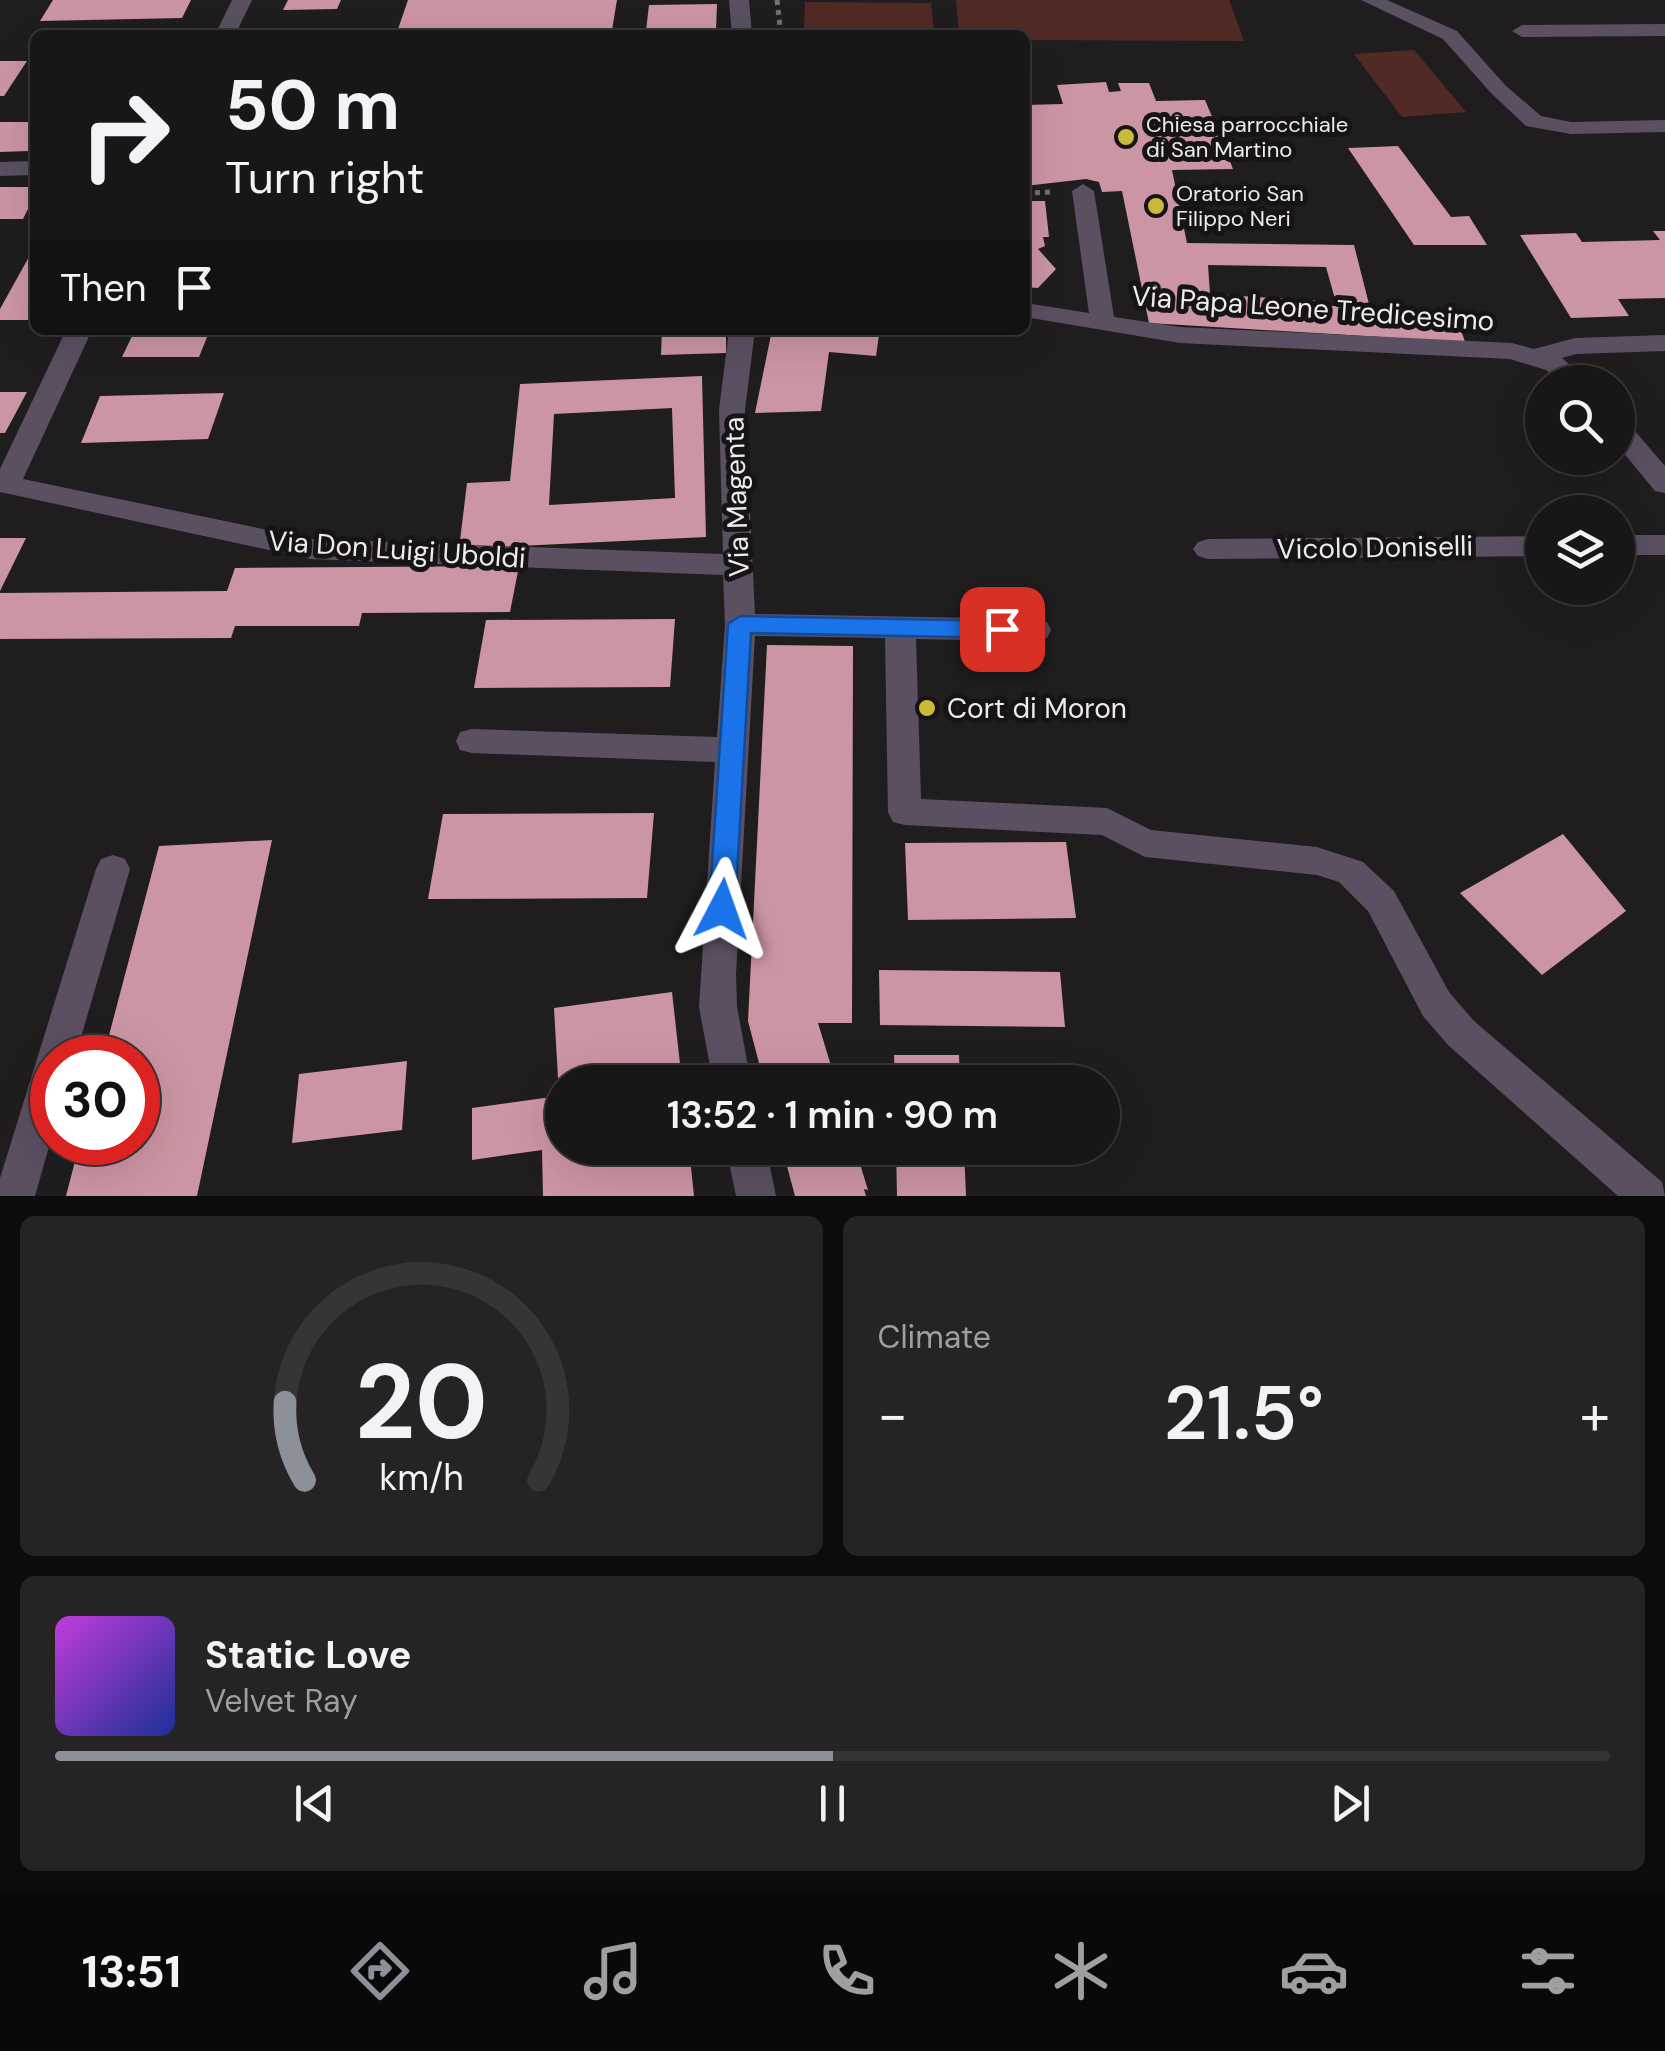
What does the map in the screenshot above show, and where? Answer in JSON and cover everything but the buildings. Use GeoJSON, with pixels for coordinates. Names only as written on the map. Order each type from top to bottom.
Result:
{"type":"FeatureCollection","features":[{"type":"Feature","properties":{"kind":"street"},"geometry":{"type":"LineString","coordinates":[[227,30],[242,0]]}},
{"type":"Feature","properties":{"kind":"street"},"geometry":{"type":"LineString","coordinates":[[739,0],[742,30]]}},
{"type":"Feature","properties":{"kind":"street"},"geometry":{"type":"LineString","coordinates":[[1372,0],[1450,35],[1498,89],[1534,121],[1571,128],[1665,126]]}},
{"type":"Feature","properties":{"kind":"street"},"geometry":{"type":"LineString","coordinates":[[1522,32],[1665,30]]}},
{"type":"Feature","properties":{"kind":"street"},"geometry":{"type":"LineString","coordinates":[[0,169],[30,168]]}},
{"type":"Feature","properties":{"kind":"street"},"geometry":{"type":"LineString","coordinates":[[1084,191],[1103,324]]}},
{"type":"Feature","properties":{"kind":"street","name":"Via Papa Leone Tredicesimo"},"geometry":{"type":"LineString","coordinates":[[1030,311],[1180,335],[1486,348],[1538,356]]}},
{"type":"Feature","properties":{"kind":"street"},"geometry":{"type":"LineString","coordinates":[[3,483],[77,335]]}},
{"type":"Feature","properties":{"kind":"street","name":"Via Magenta"},"geometry":{"type":"LineString","coordinates":[[729,1065],[718,1008],[718,974],[740,624],[732,410],[741,335]]}},
{"type":"Feature","properties":{"kind":"street"},"geometry":{"type":"LineString","coordinates":[[1538,356],[1576,346],[1665,343]]}},
{"type":"Feature","properties":{"kind":"street"},"geometry":{"type":"LineString","coordinates":[[1538,356],[1552,365]]}},
{"type":"Feature","properties":{"kind":"street"},"geometry":{"type":"LineString","coordinates":[[1635,448],[1665,484]]}},
{"type":"Feature","properties":{"kind":"street","name":"Via Don Luigi Uboldi"},"geometry":{"type":"LineString","coordinates":[[3,483],[311,549],[740,565]]}},
{"type":"Feature","properties":{"kind":"street"},"geometry":{"type":"LineString","coordinates":[[1635,545],[1665,545]]}},
{"type":"Feature","properties":{"kind":"street","name":"Vicolo Doniselli"},"geometry":{"type":"LineString","coordinates":[[1208,549],[1525,546]]}},
{"type":"Feature","properties":{"kind":"street"},"geometry":{"type":"LineString","coordinates":[[740,624],[1036,630]]}},
{"type":"Feature","properties":{"kind":"street"},"geometry":{"type":"LineString","coordinates":[[900,626],[905,812],[1108,822],[1145,843],[1317,861],[1351,872],[1381,901],[1436,1004],[1461,1033],[1648,1196]]}},
{"type":"Feature","properties":{"kind":"street"},"geometry":{"type":"LineString","coordinates":[[472,742],[732,750]]}},
{"type":"Feature","properties":{"kind":"street"},"geometry":{"type":"LineString","coordinates":[[63,1035],[113,869]]}},
{"type":"Feature","properties":{"kind":"street"},"geometry":{"type":"LineString","coordinates":[[15,1196],[30,1145]]}},
{"type":"Feature","properties":{"kind":"street"},"geometry":{"type":"LineString","coordinates":[[750,1165],[756,1196]]}},
{"type":"Feature","properties":{"kind":"path"},"geometry":{"type":"LineString","coordinates":[[777,0],[780,30]]}},
{"type":"Feature","properties":{"kind":"shaded area"},"geometry":{"type":"Polygon","coordinates":[[[956,0],[1229,0],[1244,41],[1030,40],[1030,30],[959,30],[956,0]]]}},
{"type":"Feature","properties":{"kind":"shaded area"},"geometry":{"type":"Polygon","coordinates":[[[805,2],[931,3],[934,30],[804,30],[805,2]]]}},
{"type":"Feature","properties":{"kind":"shaded area"},"geometry":{"type":"Polygon","coordinates":[[[1414,50],[1466,112],[1402,117],[1354,54],[1414,50]]]}},
{"type":"Feature","properties":{"kind":"place","name":"Chiesa parrocchiale di San Martino"},"geometry":{"type":"Point","coordinates":[1126,137]}},
{"type":"Feature","properties":{"kind":"place","name":"Oratorio San Filippo Neri"},"geometry":{"type":"Point","coordinates":[1156,206]}},
{"type":"Feature","properties":{"kind":"place","name":"Cort di Moron"},"geometry":{"type":"Point","coordinates":[927,708]}},
{"type":"Feature","properties":{"kind":"route"},"geometry":{"type":"LineString","coordinates":[[722,909],[740,624],[1002,629]]}}]}
